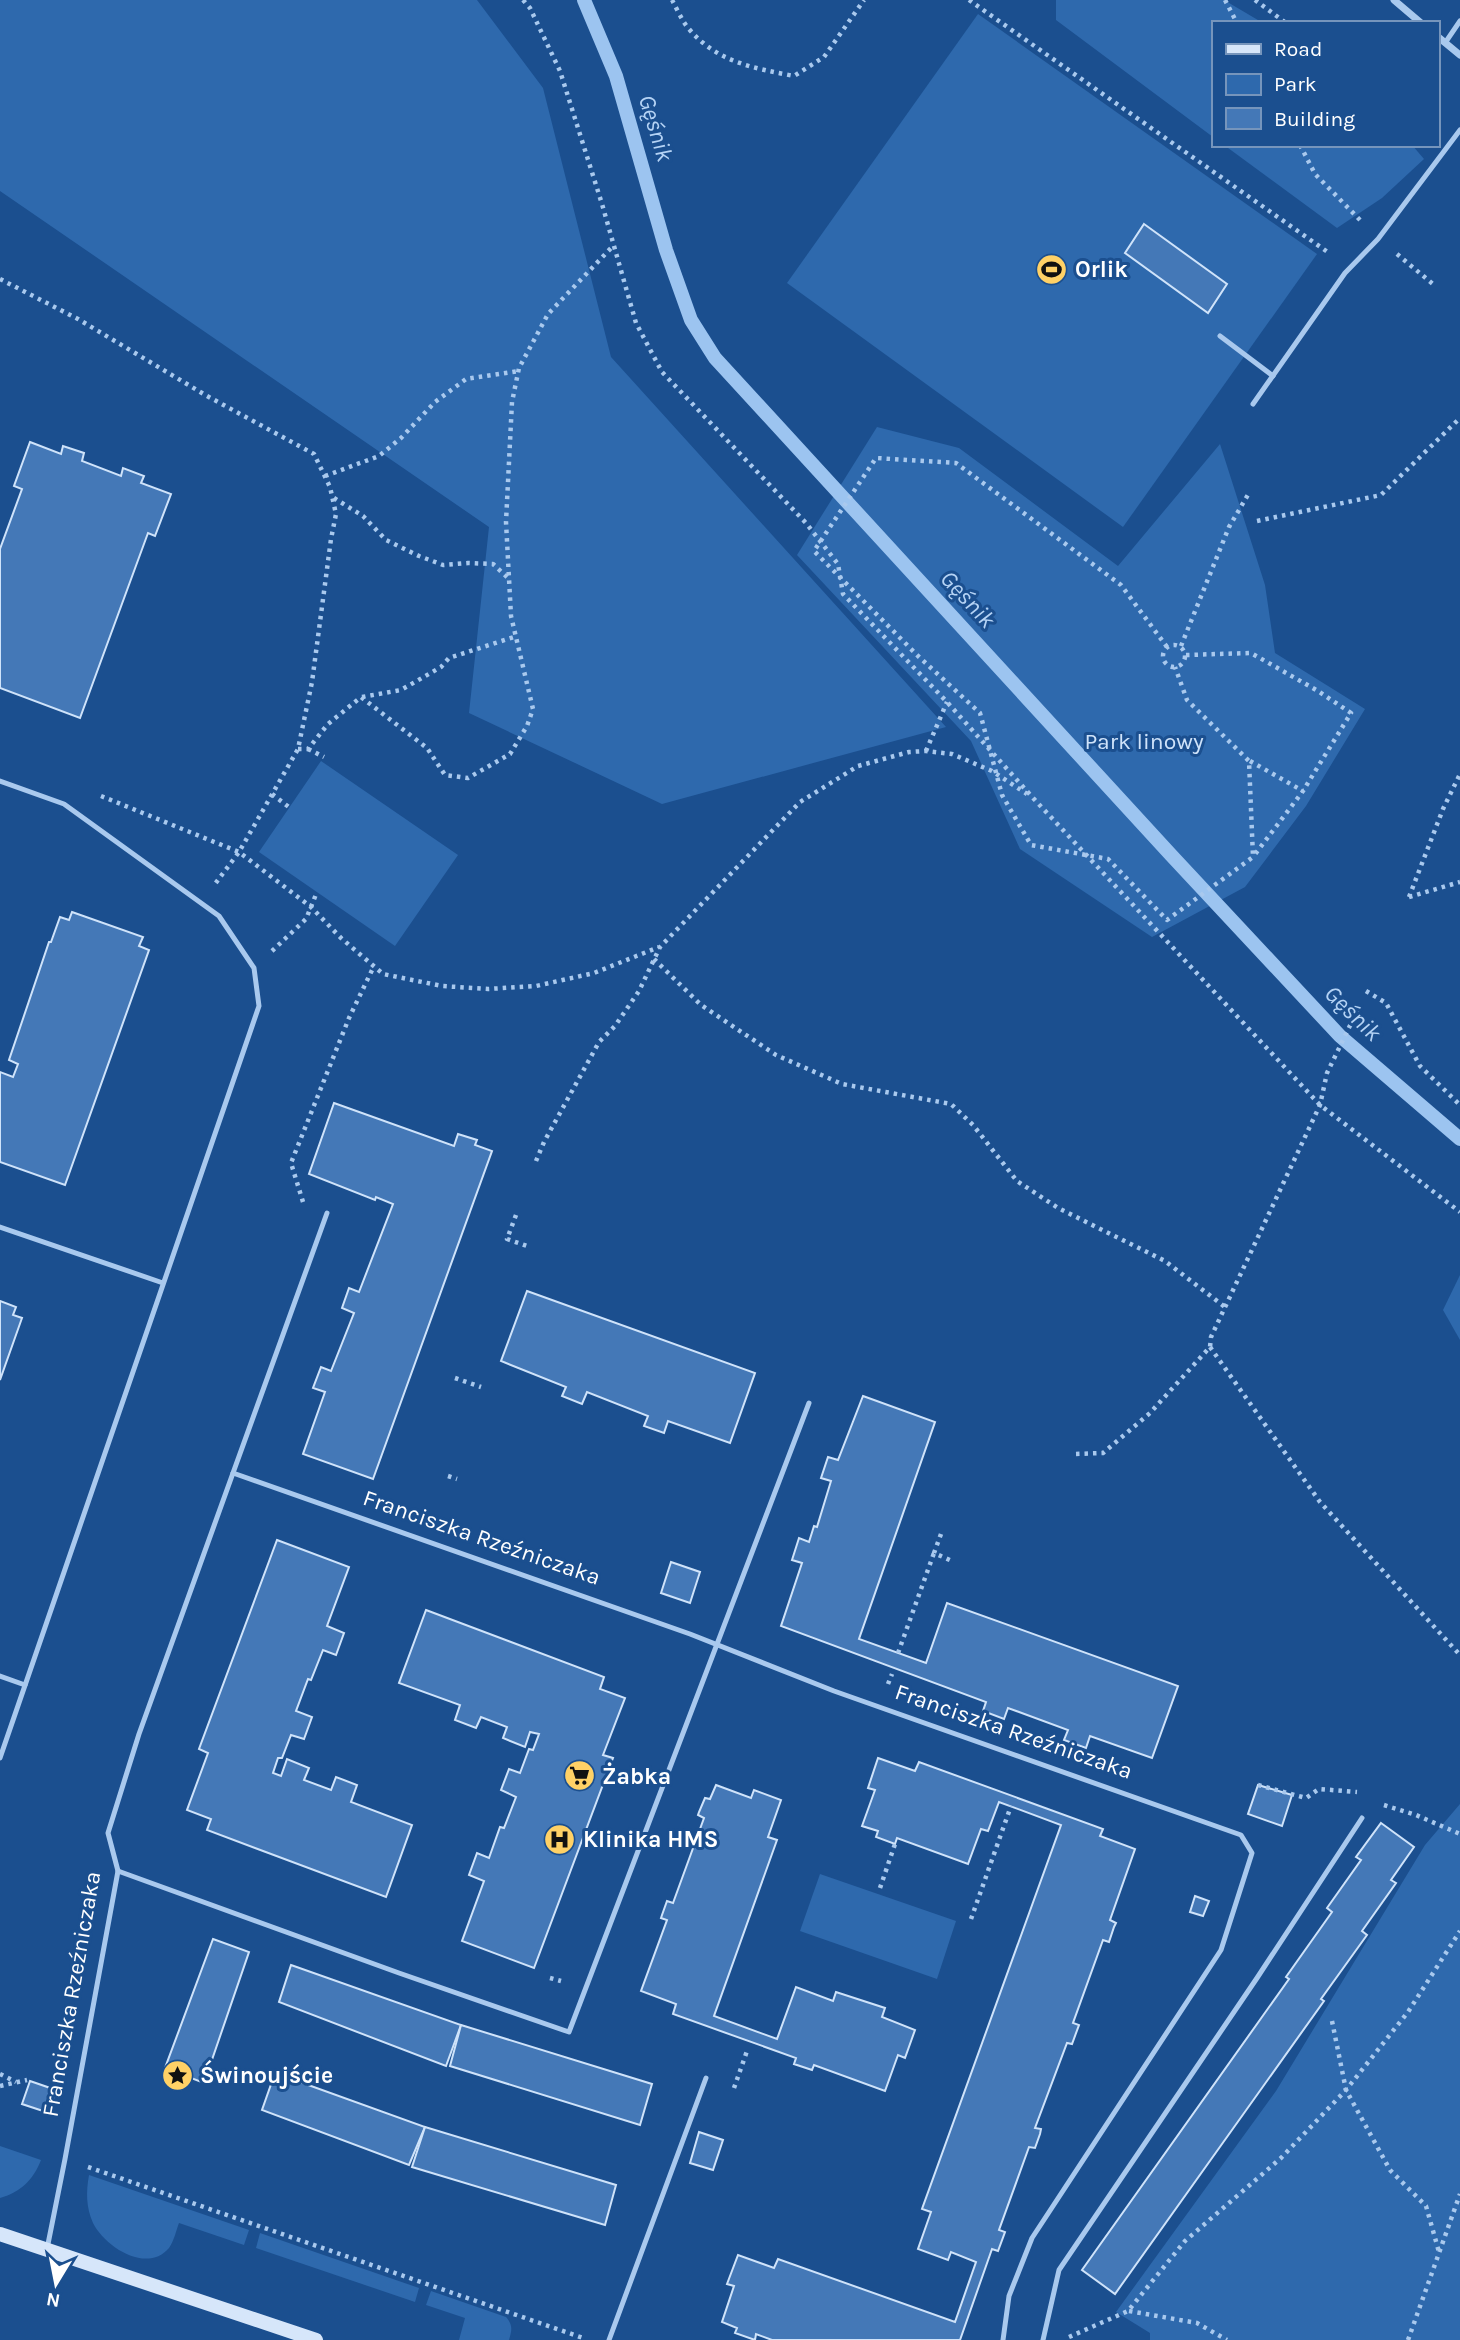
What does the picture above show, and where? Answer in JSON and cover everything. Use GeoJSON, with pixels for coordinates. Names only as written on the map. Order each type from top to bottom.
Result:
{"type":"FeatureCollection","features":[{"type":"Feature","properties":{"kind":"street"},"geometry":{"type":"LineString","coordinates":[[1394,0],[1419,21]]}},
{"type":"Feature","properties":{"kind":"street"},"geometry":{"type":"LineString","coordinates":[[1439,38],[1460,55]]}},
{"type":"Feature","properties":{"kind":"street"},"geometry":{"type":"LineString","coordinates":[[0,2234],[316,2340]]}},
{"type":"Feature","properties":{"kind":"lane"},"geometry":{"type":"LineString","coordinates":[[1445,43],[1460,21]]}},
{"type":"Feature","properties":{"kind":"lane"},"geometry":{"type":"LineString","coordinates":[[1253,404],[1350,268],[1378,239],[1460,130]]}},
{"type":"Feature","properties":{"kind":"lane"},"geometry":{"type":"LineString","coordinates":[[1220,337],[1273,376]]}},
{"type":"Feature","properties":{"kind":"lane"},"geometry":{"type":"LineString","coordinates":[[0,781],[64,804],[219,916],[254,968],[259,1006],[0,1758]]}},
{"type":"Feature","properties":{"kind":"lane","name":"Franciszka Rzeźniczaka"},"geometry":{"type":"LineString","coordinates":[[47,2249],[118,1871],[108,1833],[139,1734],[327,1213]]}},
{"type":"Feature","properties":{"kind":"lane"},"geometry":{"type":"LineString","coordinates":[[0,1227],[163,1283]]}},
{"type":"Feature","properties":{"kind":"lane"},"geometry":{"type":"LineString","coordinates":[[118,1871],[569,2032],[809,1403]]}},
{"type":"Feature","properties":{"kind":"lane","name":"Franciszka Rzeźniczaka"},"geometry":{"type":"LineString","coordinates":[[233,1473],[717,1644],[834,1691],[1241,1835],[1252,1853],[1221,1950],[1032,2238],[1009,2297],[1003,2340]]}},
{"type":"Feature","properties":{"kind":"lane"},"geometry":{"type":"LineString","coordinates":[[0,1676],[25,1685]]}},
{"type":"Feature","properties":{"kind":"lane"},"geometry":{"type":"LineString","coordinates":[[1043,2340],[1059,2270],[1362,1818]]}},
{"type":"Feature","properties":{"kind":"lane"},"geometry":{"type":"LineString","coordinates":[[609,2340],[706,2078]]}},
{"type":"Feature","properties":{"kind":"path"},"geometry":{"type":"LineString","coordinates":[[523,0],[530,8],[560,71],[636,323],[662,372],[806,523],[838,564],[843,594],[947,702],[1320,1105],[1460,1212]]}},
{"type":"Feature","properties":{"kind":"path"},"geometry":{"type":"LineString","coordinates":[[672,0],[688,29],[721,57],[752,68],[794,76],[824,57],[863,0]]}},
{"type":"Feature","properties":{"kind":"path"},"geometry":{"type":"LineString","coordinates":[[969,0],[1350,268]]}},
{"type":"Feature","properties":{"kind":"path"},"geometry":{"type":"LineString","coordinates":[[1225,0],[1236,21]]}},
{"type":"Feature","properties":{"kind":"path"},"geometry":{"type":"LineString","coordinates":[[1255,0],[1283,21]]}},
{"type":"Feature","properties":{"kind":"path"},"geometry":{"type":"LineString","coordinates":[[1301,147],[1315,174],[1378,239],[1434,285]]}},
{"type":"Feature","properties":{"kind":"path"},"geometry":{"type":"LineString","coordinates":[[361,698],[427,748],[445,775],[468,778],[510,754],[527,726],[533,709],[511,615],[506,522],[512,402],[519,371],[548,314],[614,245]]}},
{"type":"Feature","properties":{"kind":"path"},"geometry":{"type":"LineString","coordinates":[[0,279],[78,319],[207,397],[314,454],[333,497],[336,514],[312,682],[298,748],[239,852],[201,902]]}},
{"type":"Feature","properties":{"kind":"path"},"geometry":{"type":"LineString","coordinates":[[325,476],[379,456],[401,438],[435,402],[466,379],[519,371]]}},
{"type":"Feature","properties":{"kind":"path"},"geometry":{"type":"LineString","coordinates":[[1257,521],[1381,495],[1460,418]]}},
{"type":"Feature","properties":{"kind":"path"},"geometry":{"type":"LineString","coordinates":[[1167,647],[1121,585],[956,463],[876,458],[814,551],[918,656],[980,713],[1002,796],[1031,845],[1108,859],[1167,920],[1254,857],[1304,791],[1351,713],[1251,653],[1186,655]]}},
{"type":"Feature","properties":{"kind":"path"},"geometry":{"type":"LineString","coordinates":[[1181,646],[1229,527],[1249,493]]}},
{"type":"Feature","properties":{"kind":"path"},"geometry":{"type":"LineString","coordinates":[[333,497],[363,516],[386,540],[419,556],[443,565],[493,564],[509,579]]}},
{"type":"Feature","properties":{"kind":"path"},"geometry":{"type":"LineString","coordinates":[[308,749],[328,724],[361,698],[401,690],[441,667],[449,658],[517,636]]}},
{"type":"Feature","properties":{"kind":"path"},"geometry":{"type":"LineString","coordinates":[[1174,644],[1181,646],[1186,655],[1184,662],[1175,667],[1169,666],[1163,653],[1167,647],[1174,644]]}},
{"type":"Feature","properties":{"kind":"path"},"geometry":{"type":"LineString","coordinates":[[1175,667],[1187,700],[1249,761],[1304,791]]}},
{"type":"Feature","properties":{"kind":"path"},"geometry":{"type":"LineString","coordinates":[[926,751],[947,702]]}},
{"type":"Feature","properties":{"kind":"path"},"geometry":{"type":"LineString","coordinates":[[298,748],[308,749],[324,757]]}},
{"type":"Feature","properties":{"kind":"path"},"geometry":{"type":"LineString","coordinates":[[536,1161],[599,1042],[615,1026],[639,991],[660,947],[800,802],[858,766],[909,752],[926,751],[952,754],[992,771],[1034,799]]}},
{"type":"Feature","properties":{"kind":"path"},"geometry":{"type":"LineString","coordinates":[[1249,761],[1254,857]]}},
{"type":"Feature","properties":{"kind":"path"},"geometry":{"type":"LineString","coordinates":[[1460,774],[1443,809],[1409,897],[1460,882]]}},
{"type":"Feature","properties":{"kind":"path"},"geometry":{"type":"LineString","coordinates":[[96,794],[239,852],[311,907],[341,939],[383,974],[442,985],[488,989],[536,986],[594,973],[660,947]]}},
{"type":"Feature","properties":{"kind":"path"},"geometry":{"type":"LineString","coordinates":[[272,794],[290,808]]}},
{"type":"Feature","properties":{"kind":"path"},"geometry":{"type":"LineString","coordinates":[[254,968],[306,919],[317,892]]}},
{"type":"Feature","properties":{"kind":"path"},"geometry":{"type":"LineString","coordinates":[[654,959],[702,1005],[776,1055],[842,1084],[951,1104],[973,1125],[1017,1181],[1058,1208],[1165,1261],[1226,1307]]}},
{"type":"Feature","properties":{"kind":"path"},"geometry":{"type":"LineString","coordinates":[[327,1213],[305,1208],[290,1163],[349,1018],[374,966]]}},
{"type":"Feature","properties":{"kind":"path"},"geometry":{"type":"LineString","coordinates":[[1366,991],[1386,1003],[1420,1066],[1460,1105]]}},
{"type":"Feature","properties":{"kind":"path"},"geometry":{"type":"LineString","coordinates":[[1076,1454],[1103,1453],[1150,1413],[1210,1347],[1211,1337],[1320,1105],[1327,1073],[1359,1007]]}},
{"type":"Feature","properties":{"kind":"path"},"geometry":{"type":"LineString","coordinates":[[516,1215],[507,1238],[527,1246]]}},
{"type":"Feature","properties":{"kind":"path"},"geometry":{"type":"LineString","coordinates":[[1210,1347],[1320,1502],[1460,1655]]}},
{"type":"Feature","properties":{"kind":"path"},"geometry":{"type":"LineString","coordinates":[[455,1378],[481,1387]]}},
{"type":"Feature","properties":{"kind":"path"},"geometry":{"type":"LineString","coordinates":[[448,1476],[457,1479]]}},
{"type":"Feature","properties":{"kind":"path"},"geometry":{"type":"LineString","coordinates":[[898,1653],[941,1534]]}},
{"type":"Feature","properties":{"kind":"path"},"geometry":{"type":"LineString","coordinates":[[934,1553],[952,1561]]}},
{"type":"Feature","properties":{"kind":"path"},"geometry":{"type":"LineString","coordinates":[[1258,1785],[1306,1798],[1319,1789],[1355,1791],[1372,1801],[1460,1833]]}},
{"type":"Feature","properties":{"kind":"path"},"geometry":{"type":"LineString","coordinates":[[1362,1818],[1372,1801]]}},
{"type":"Feature","properties":{"kind":"path"},"geometry":{"type":"LineString","coordinates":[[971,1919],[1011,1806]]}},
{"type":"Feature","properties":{"kind":"path"},"geometry":{"type":"LineString","coordinates":[[880,1888],[895,1844]]}},
{"type":"Feature","properties":{"kind":"path"},"geometry":{"type":"LineString","coordinates":[[1062,2340],[1128,2311],[1185,2241],[1281,2158],[1346,2090],[1408,2012],[1460,1931]]}},
{"type":"Feature","properties":{"kind":"path"},"geometry":{"type":"LineString","coordinates":[[550,1978],[565,1983]]}},
{"type":"Feature","properties":{"kind":"path"},"geometry":{"type":"LineString","coordinates":[[1332,2021],[1346,2090],[1390,2170],[1426,2206],[1439,2252]]}},
{"type":"Feature","properties":{"kind":"path"},"geometry":{"type":"LineString","coordinates":[[734,2088],[747,2051]]}},
{"type":"Feature","properties":{"kind":"path"},"geometry":{"type":"LineString","coordinates":[[0,2074],[17,2082]]}},
{"type":"Feature","properties":{"kind":"path"},"geometry":{"type":"LineString","coordinates":[[0,2086],[27,2080]]}},
{"type":"Feature","properties":{"kind":"path"},"geometry":{"type":"LineString","coordinates":[[65,2159],[590,2340]]}},
{"type":"Feature","properties":{"kind":"path"},"geometry":{"type":"LineString","coordinates":[[1408,2340],[1460,2194]]}},
{"type":"Feature","properties":{"kind":"path"},"geometry":{"type":"LineString","coordinates":[[1128,2311],[1197,2323],[1227,2340]]}},
{"type":"Feature","properties":{"kind":"green space"},"geometry":{"type":"Polygon","coordinates":[[[0,0],[477,0],[543,88],[611,357],[946,727],[662,804],[469,713],[489,527],[0,191],[0,0]]]}},
{"type":"Feature","properties":{"kind":"green space"},"geometry":{"type":"Polygon","coordinates":[[[1056,0],[1224,0],[1260,21],[1212,21],[1212,136],[1056,20],[1056,0]]]}},
{"type":"Feature","properties":{"kind":"green space","name":"Orlik"},"geometry":{"type":"Polygon","coordinates":[[[978,14],[1317,254],[1123,527],[787,283],[978,14]]]}},
{"type":"Feature","properties":{"kind":"green space"},"geometry":{"type":"Polygon","coordinates":[[[1227,147],[1414,147],[1424,159],[1382,198],[1337,228],[1227,147]]]}},
{"type":"Feature","properties":{"kind":"green space","name":"Park linowy"},"geometry":{"type":"Polygon","coordinates":[[[877,427],[959,448],[1118,566],[1220,444],[1265,585],[1275,653],[1365,709],[1306,806],[1245,887],[1152,937],[1020,849],[971,741],[797,555],[877,427]]]}},
{"type":"Feature","properties":{"kind":"green space"},"geometry":{"type":"Polygon","coordinates":[[[321,761],[458,855],[395,946],[259,852],[321,761]]]}},
{"type":"Feature","properties":{"kind":"green space"},"geometry":{"type":"Polygon","coordinates":[[[1460,1275],[1460,1340],[1443,1310],[1460,1275]]]}},
{"type":"Feature","properties":{"kind":"green space"},"geometry":{"type":"Polygon","coordinates":[[[1460,1804],[1460,2340],[1150,2340],[1150,2333],[1116,2312],[1276,2091],[1425,1845],[1460,1804]]]}},
{"type":"Feature","properties":{"kind":"green space"},"geometry":{"type":"Polygon","coordinates":[[[820,1874],[956,1921],[937,1979],[800,1931],[820,1874]]]}},
{"type":"Feature","properties":{"kind":"green space"},"geometry":{"type":"Polygon","coordinates":[[[0,2146],[41,2160],[25,2184],[0,2198],[0,2146]]]}},
{"type":"Feature","properties":{"kind":"green space"},"geometry":{"type":"Polygon","coordinates":[[[89,2175],[249,2230],[244,2245],[179,2223],[171,2245],[160,2255],[138,2258],[127,2254],[107,2241],[93,2223],[87,2199],[89,2175]]]}},
{"type":"Feature","properties":{"kind":"green space"},"geometry":{"type":"Polygon","coordinates":[[[260,2233],[419,2288],[415,2302],[256,2248],[260,2233]]]}},
{"type":"Feature","properties":{"kind":"green space"},"geometry":{"type":"Polygon","coordinates":[[[431,2291],[506,2317],[511,2328],[509,2340],[459,2340],[465,2318],[426,2305],[431,2291]]]}},
{"type":"Feature","properties":{"kind":"building"},"geometry":{"type":"Polygon","coordinates":[[[1144,224],[1227,284],[1208,313],[1125,253],[1144,224]]]}},
{"type":"Feature","properties":{"kind":"building"},"geometry":{"type":"Polygon","coordinates":[[[30,442],[61,454],[63,446],[84,453],[82,461],[121,476],[123,468],[144,476],[141,483],[171,494],[155,536],[148,533],[80,718],[0,688],[0,549],[22,489],[14,486],[30,442]]]}},
{"type":"Feature","properties":{"kind":"building"},"geometry":{"type":"Polygon","coordinates":[[[72,912],[143,937],[139,946],[149,950],[65,1185],[0,1162],[0,1072],[13,1077],[18,1064],[9,1060],[49,942],[60,917],[69,920],[72,912]]]}},
{"type":"Feature","properties":{"kind":"building"},"geometry":{"type":"Polygon","coordinates":[[[334,1103],[454,1146],[458,1134],[477,1140],[475,1145],[492,1151],[373,1479],[303,1454],[325,1392],[313,1388],[321,1367],[331,1371],[354,1313],[342,1308],[349,1288],[359,1292],[393,1204],[376,1197],[375,1200],[309,1174],[334,1103]]]}},
{"type":"Feature","properties":{"kind":"building"},"geometry":{"type":"Polygon","coordinates":[[[527,1291],[755,1373],[730,1443],[668,1421],[664,1433],[644,1426],[648,1416],[587,1392],[582,1404],[562,1396],[566,1387],[501,1361],[527,1291]]]}},
{"type":"Feature","properties":{"kind":"building"},"geometry":{"type":"Polygon","coordinates":[[[0,1301],[16,1307],[13,1315],[22,1318],[0,1380],[0,1301]]]}},
{"type":"Feature","properties":{"kind":"building"},"geometry":{"type":"Polygon","coordinates":[[[863,1396],[935,1422],[859,1639],[926,1663],[947,1603],[1178,1686],[1152,1758],[1090,1736],[1086,1748],[1064,1740],[1068,1730],[1008,1708],[1004,1719],[983,1711],[986,1702],[781,1626],[802,1563],[792,1560],[799,1538],[809,1542],[814,1526],[817,1527],[831,1481],[821,1478],[828,1457],[838,1460],[863,1396]]]}},
{"type":"Feature","properties":{"kind":"building"},"geometry":{"type":"Polygon","coordinates":[[[277,1540],[349,1567],[327,1626],[344,1633],[336,1655],[323,1650],[296,1711],[312,1717],[304,1739],[291,1735],[273,1773],[281,1776],[287,1759],[309,1768],[304,1780],[331,1790],[336,1777],[357,1785],[351,1802],[412,1825],[386,1897],[207,1830],[211,1819],[187,1810],[208,1753],[199,1749],[277,1540]]]}},
{"type":"Feature","properties":{"kind":"building"},"geometry":{"type":"Polygon","coordinates":[[[671,1562],[700,1572],[690,1603],[661,1593],[671,1562]]]}},
{"type":"Feature","properties":{"kind":"building"},"geometry":{"type":"Polygon","coordinates":[[[426,1610],[604,1677],[600,1689],[625,1698],[603,1755],[613,1758],[534,1968],[462,1941],[484,1881],[469,1875],[477,1853],[489,1858],[500,1827],[504,1828],[516,1797],[501,1790],[509,1769],[520,1773],[529,1749],[533,1750],[539,1734],[530,1732],[525,1747],[503,1738],[507,1727],[481,1717],[476,1728],[455,1720],[460,1705],[399,1683],[426,1610]]]}},
{"type":"Feature","properties":{"kind":"building"},"geometry":{"type":"Polygon","coordinates":[[[878,1758],[915,1771],[919,1762],[1103,1829],[1100,1836],[1135,1849],[1110,1920],[1116,1923],[1109,1942],[1103,1940],[1073,2023],[1079,2025],[1072,2044],[1067,2043],[1035,2128],[1041,2129],[1035,2148],[1029,2147],[999,2230],[1005,2232],[998,2251],[992,2249],[960,2340],[772,2340],[756,2334],[755,2340],[735,2333],[737,2328],[722,2322],[734,2286],[727,2284],[738,2255],[774,2268],[778,2259],[955,2322],[976,2262],[951,2252],[948,2260],[918,2249],[931,2212],[922,2209],[1061,1825],[999,1802],[988,1831],[981,1829],[968,1864],[897,1838],[895,1844],[876,1837],[878,1831],[862,1826],[875,1790],[868,1788],[878,1758]]]}},
{"type":"Feature","properties":{"kind":"building"},"geometry":{"type":"Polygon","coordinates":[[[716,1785],[751,1798],[754,1790],[781,1800],[768,1837],[777,1840],[714,2016],[777,2039],[796,1987],[833,2001],[836,1992],[885,2008],[882,2017],[915,2030],[905,2058],[898,2055],[885,2091],[814,2065],[812,2070],[794,2064],[796,2058],[673,2014],[676,2004],[641,1991],[667,1920],[661,1918],[667,1901],[673,1903],[704,1818],[698,1815],[699,1812],[705,1798],[710,1799],[716,1785]]]}},
{"type":"Feature","properties":{"kind":"building"},"geometry":{"type":"Polygon","coordinates":[[[1258,1785],[1292,1795],[1282,1826],[1248,1814],[1258,1785]]]}},
{"type":"Feature","properties":{"kind":"building"},"geometry":{"type":"Polygon","coordinates":[[[1381,1823],[1414,1847],[1391,1880],[1396,1883],[1362,1931],[1367,1935],[1321,1999],[1324,2001],[1115,2294],[1082,2270],[1289,1979],[1286,1977],[1332,1912],[1327,1908],[1361,1860],[1356,1857],[1381,1823]]]}},
{"type":"Feature","properties":{"kind":"building"},"geometry":{"type":"Polygon","coordinates":[[[1195,1896],[1209,1901],[1203,1916],[1190,1912],[1195,1896]]]}},
{"type":"Feature","properties":{"kind":"building"},"geometry":{"type":"Polygon","coordinates":[[[213,1939],[249,1952],[204,2083],[165,2068],[213,1939]]]}},
{"type":"Feature","properties":{"kind":"building"},"geometry":{"type":"Polygon","coordinates":[[[291,1965],[461,2025],[446,2066],[279,2002],[291,1965]]]}},
{"type":"Feature","properties":{"kind":"building"},"geometry":{"type":"Polygon","coordinates":[[[461,2025],[652,2084],[640,2125],[450,2066],[461,2025]]]}},
{"type":"Feature","properties":{"kind":"building"},"geometry":{"type":"Polygon","coordinates":[[[275,2073],[425,2127],[409,2165],[262,2110],[275,2073]]]}},
{"type":"Feature","properties":{"kind":"building"},"geometry":{"type":"Polygon","coordinates":[[[30,2081],[56,2090],[49,2113],[22,2104],[30,2081]]]}},
{"type":"Feature","properties":{"kind":"building"},"geometry":{"type":"Polygon","coordinates":[[[425,2127],[616,2185],[605,2225],[412,2167],[425,2127]]]}},
{"type":"Feature","properties":{"kind":"building"},"geometry":{"type":"Polygon","coordinates":[[[699,2132],[723,2140],[713,2170],[690,2163],[699,2132]]]}},
{"type":"Feature","properties":{"kind":"waterway","name":"Gęśnik"},"geometry":{"type":"LineString","coordinates":[[584,0],[616,76],[666,250],[691,320],[715,358],[1340,1036],[1460,1139]]}},
{"type":"Feature","properties":{"kind":"place","name":"Orlik"},"geometry":{"type":"Point","coordinates":[1052,269]}},
{"type":"Feature","properties":{"kind":"place","name":"Żabka"},"geometry":{"type":"Point","coordinates":[579,1776]}},
{"type":"Feature","properties":{"kind":"place","name":"Klinika HMS"},"geometry":{"type":"Point","coordinates":[560,1839]}},
{"type":"Feature","properties":{"kind":"place","name":"Świnoujście"},"geometry":{"type":"Point","coordinates":[177,2075]}}]}
